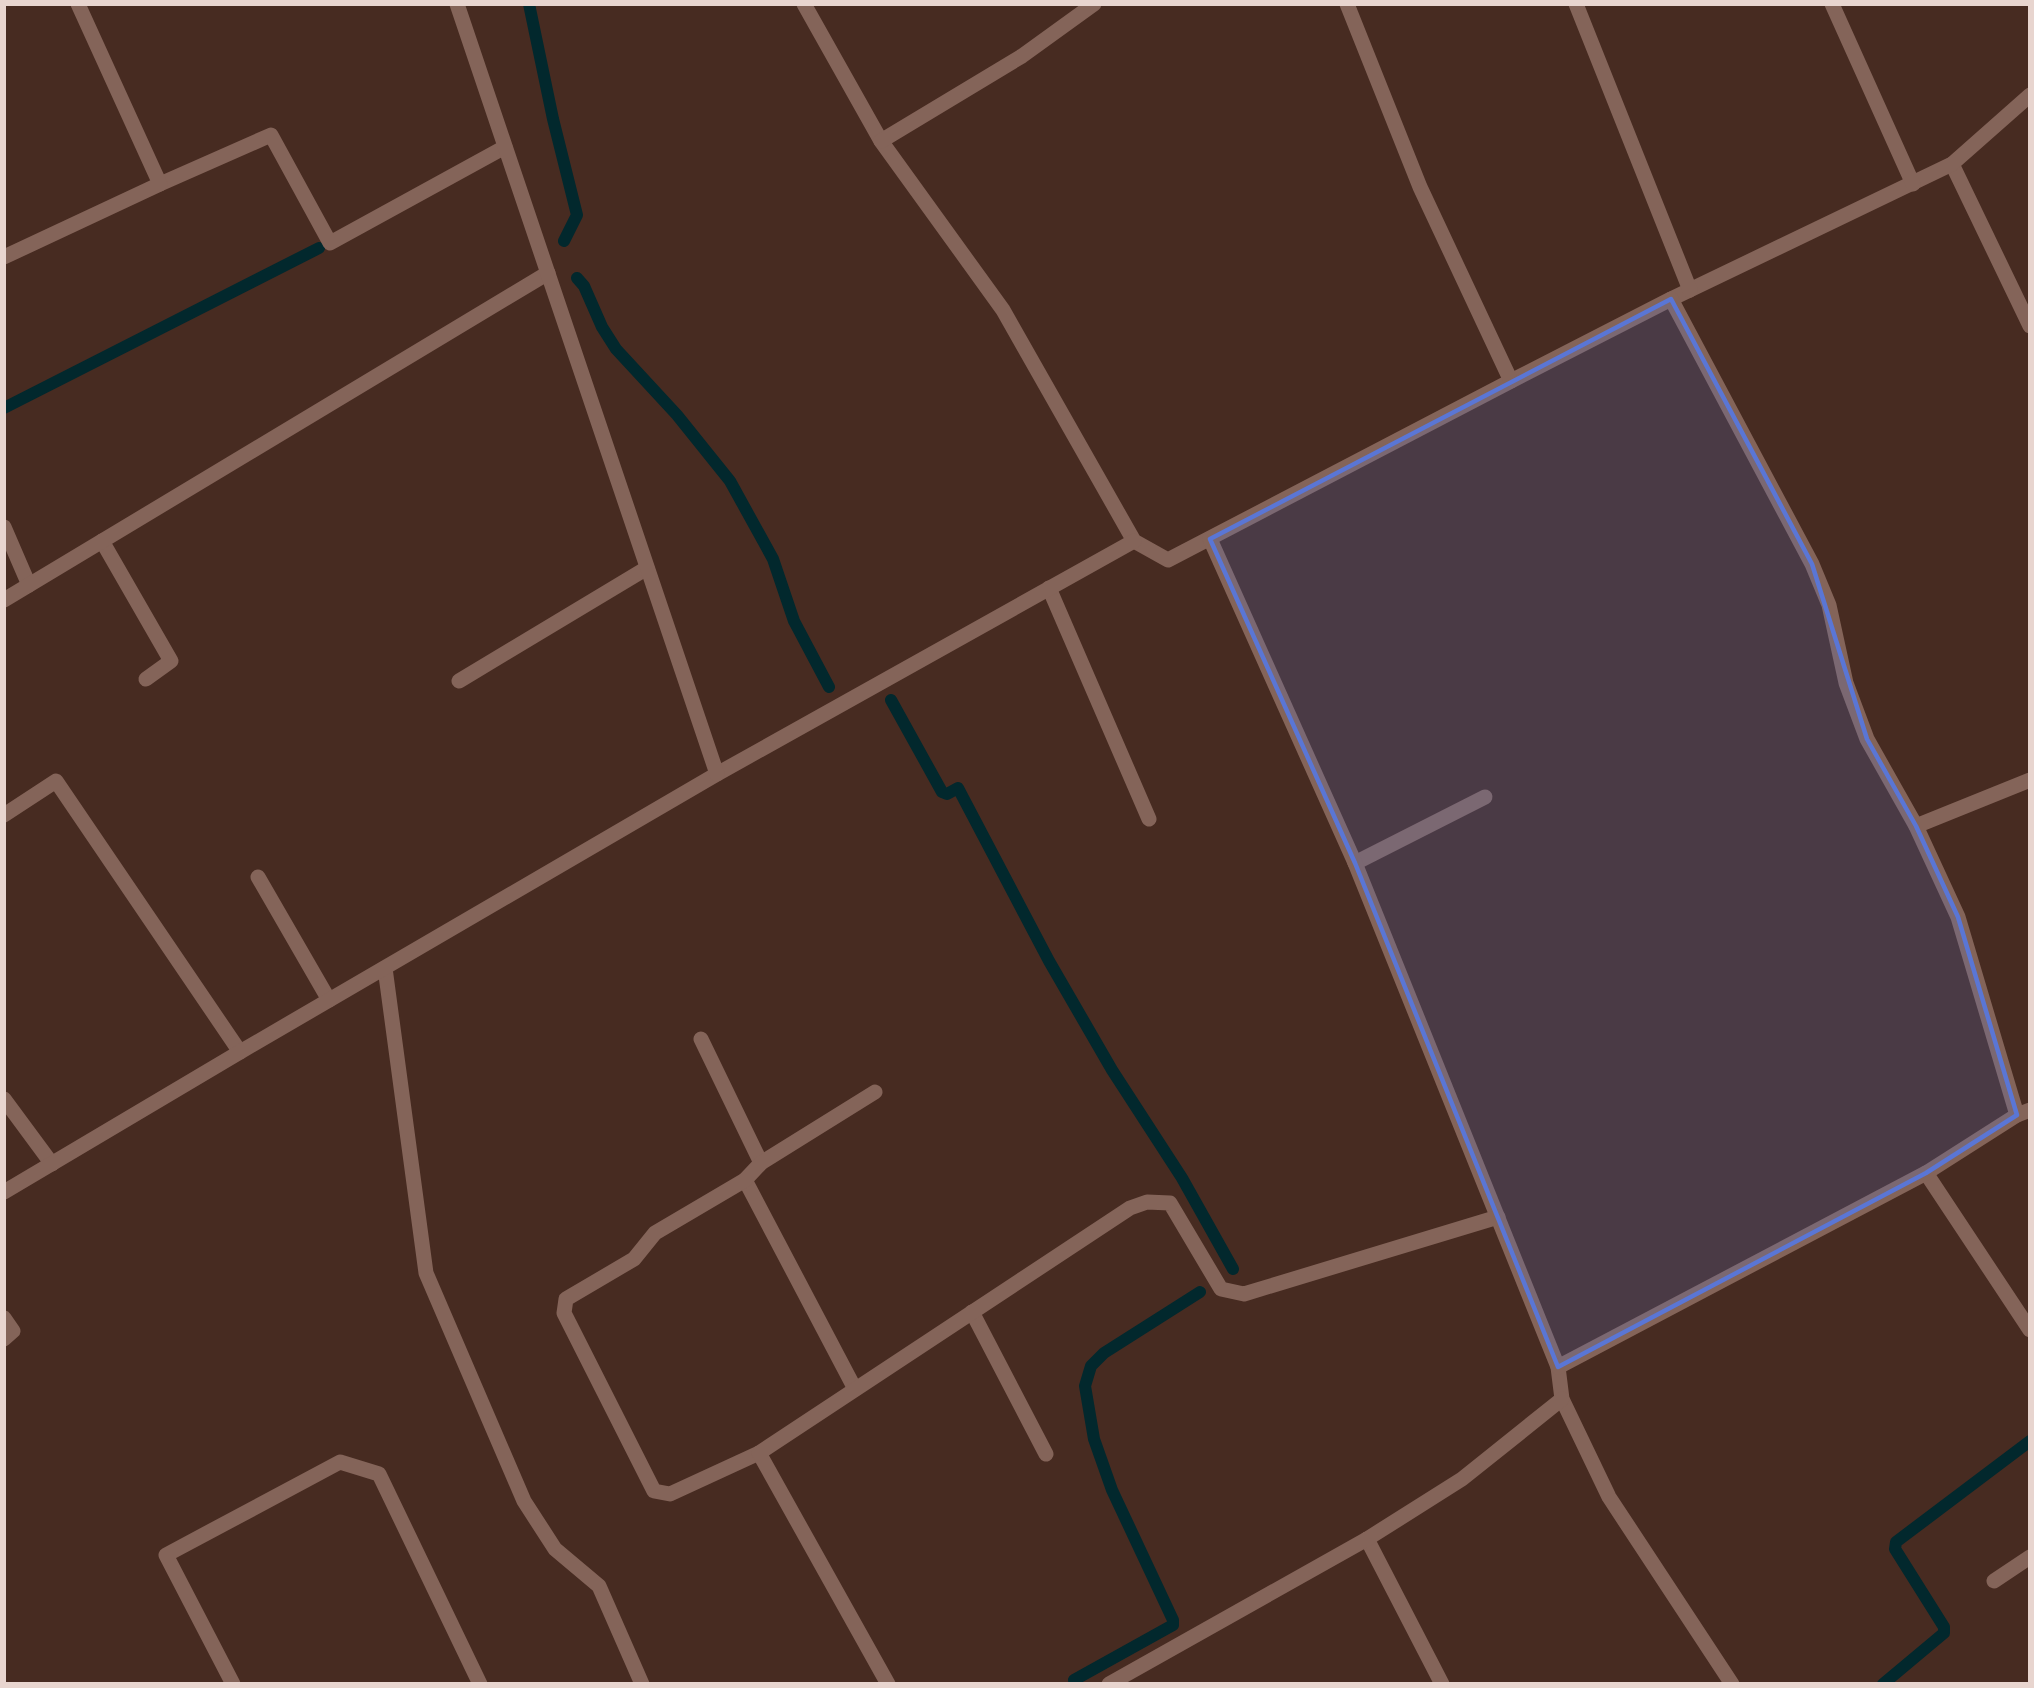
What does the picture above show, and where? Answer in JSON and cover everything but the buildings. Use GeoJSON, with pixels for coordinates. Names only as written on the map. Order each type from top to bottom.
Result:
{"type":"FeatureCollection","features":[{"type":"Feature","properties":{"kind":"street"},"geometry":{"type":"LineString","coordinates":[[78,4],[160,184]]}},
{"type":"Feature","properties":{"kind":"street"},"geometry":{"type":"LineString","coordinates":[[457,4],[717,774]]}},
{"type":"Feature","properties":{"kind":"street"},"geometry":{"type":"LineString","coordinates":[[804,4],[881,141],[1003,310],[1134,541],[1168,560],[1671,299],[1952,164],[2030,95]]}},
{"type":"Feature","properties":{"kind":"street"},"geometry":{"type":"LineString","coordinates":[[881,141],[1022,56],[1094,4]]}},
{"type":"Feature","properties":{"kind":"street"},"geometry":{"type":"LineString","coordinates":[[1347,4],[1420,187],[1510,381]]}},
{"type":"Feature","properties":{"kind":"street"},"geometry":{"type":"LineString","coordinates":[[1576,4],[1690,290]]}},
{"type":"Feature","properties":{"kind":"street"},"geometry":{"type":"LineString","coordinates":[[1832,4],[1913,184]]}},
{"type":"Feature","properties":{"kind":"street"},"geometry":{"type":"LineString","coordinates":[[4,257],[271,135],[330,243],[505,147]]}},
{"type":"Feature","properties":{"kind":"street"},"geometry":{"type":"LineString","coordinates":[[1952,164],[2030,326]]}},
{"type":"Feature","properties":{"kind":"street"},"geometry":{"type":"LineString","coordinates":[[4,600],[548,273]]}},
{"type":"Feature","properties":{"kind":"street"},"geometry":{"type":"LineString","coordinates":[[1558,1367],[1926,1173],[2023,1113],[1958,917],[1916,826],[1867,739],[1846,683],[1829,604],[1812,564],[1671,299]]}},
{"type":"Feature","properties":{"kind":"street"},"geometry":{"type":"LineString","coordinates":[[4,527],[29,585]]}},
{"type":"Feature","properties":{"kind":"street"},"geometry":{"type":"LineString","coordinates":[[1210,539],[1355,863],[1558,1367],[1562,1399],[1609,1497],[1732,1683]]}},
{"type":"Feature","properties":{"kind":"street"},"geometry":{"type":"LineString","coordinates":[[102,541],[171,661],[146,679]]}},
{"type":"Feature","properties":{"kind":"street"},"geometry":{"type":"LineString","coordinates":[[4,1192],[717,774],[1134,541]]}},
{"type":"Feature","properties":{"kind":"street"},"geometry":{"type":"LineString","coordinates":[[459,681],[647,568]]}},
{"type":"Feature","properties":{"kind":"street"},"geometry":{"type":"LineString","coordinates":[[1049,588],[1149,819]]}},
{"type":"Feature","properties":{"kind":"street"},"geometry":{"type":"LineString","coordinates":[[1916,826],[2030,780]]}},
{"type":"Feature","properties":{"kind":"street"},"geometry":{"type":"LineString","coordinates":[[4,815],[56,781],[240,1052]]}},
{"type":"Feature","properties":{"kind":"street"},"geometry":{"type":"LineString","coordinates":[[1355,863],[1485,797]]}},
{"type":"Feature","properties":{"kind":"street"},"geometry":{"type":"LineString","coordinates":[[258,877],[329,1000]]}},
{"type":"Feature","properties":{"kind":"street"},"geometry":{"type":"LineString","coordinates":[[385,968],[426,1273],[524,1501],[555,1549],[599,1586],[642,1683]]}},
{"type":"Feature","properties":{"kind":"street"},"geometry":{"type":"LineString","coordinates":[[701,1039],[761,1163]]}},
{"type":"Feature","properties":{"kind":"street"},"geometry":{"type":"LineString","coordinates":[[875,1092],[761,1163],[745,1180],[655,1233],[633,1259],[566,1299],[564,1313],[654,1491],[670,1494],[759,1453],[1130,1208],[1148,1202],[1170,1203],[1221,1289],[1244,1294],[1498,1217]]}},
{"type":"Feature","properties":{"kind":"street"},"geometry":{"type":"LineString","coordinates":[[4,1099],[52,1164]]}},
{"type":"Feature","properties":{"kind":"street"},"geometry":{"type":"LineString","coordinates":[[1926,1173],[2030,1330]]}},
{"type":"Feature","properties":{"kind":"street"},"geometry":{"type":"LineString","coordinates":[[745,1180],[855,1389]]}},
{"type":"Feature","properties":{"kind":"street"},"geometry":{"type":"LineString","coordinates":[[972,1312],[1046,1454]]}},
{"type":"Feature","properties":{"kind":"street"},"geometry":{"type":"LineString","coordinates":[[4,1318],[13,1331],[4,1339]]}},
{"type":"Feature","properties":{"kind":"street"},"geometry":{"type":"LineString","coordinates":[[1109,1683],[1367,1539],[1462,1479],[1562,1399]]}},
{"type":"Feature","properties":{"kind":"street"},"geometry":{"type":"LineString","coordinates":[[759,1453],[888,1683]]}},
{"type":"Feature","properties":{"kind":"street"},"geometry":{"type":"LineString","coordinates":[[233,1683],[166,1555],[340,1462],[379,1474],[480,1683]]}},
{"type":"Feature","properties":{"kind":"street"},"geometry":{"type":"LineString","coordinates":[[1367,1539],[1442,1683]]}},
{"type":"Feature","properties":{"kind":"street"},"geometry":{"type":"LineString","coordinates":[[1994,1581],[2030,1557]]}},
{"type":"Feature","properties":{"kind":"highlighted area"},"geometry":{"type":"Polygon","coordinates":[[[1671,299],[1812,564],[1867,739],[1916,826],[1958,917],[2017,1115],[1926,1173],[1558,1367],[1355,863],[1210,539],[1671,299]]]}},
{"type":"Feature","properties":{"kind":"waterway"},"geometry":{"type":"LineString","coordinates":[[529,4],[553,119],[577,215],[564,241]]}},
{"type":"Feature","properties":{"kind":"waterway"},"geometry":{"type":"LineString","coordinates":[[4,408],[319,248]]}},
{"type":"Feature","properties":{"kind":"waterway"},"geometry":{"type":"LineString","coordinates":[[577,278],[584,286],[602,327],[616,349],[677,415],[730,481],[773,559],[794,621],[829,687]]}},
{"type":"Feature","properties":{"kind":"waterway"},"geometry":{"type":"LineString","coordinates":[[891,700],[942,792],[947,794],[958,788],[1049,961],[1112,1070],[1182,1178],[1233,1269]]}},
{"type":"Feature","properties":{"kind":"waterway"},"geometry":{"type":"LineString","coordinates":[[1074,1680],[1173,1625],[1173,1620],[1112,1490],[1094,1439],[1085,1386],[1091,1366],[1104,1353],[1200,1292]]}},
{"type":"Feature","properties":{"kind":"waterway"},"geometry":{"type":"LineString","coordinates":[[1883,1684],[1944,1633],[1944,1627],[1895,1549],[1896,1542],[2030,1441]]}}]}
